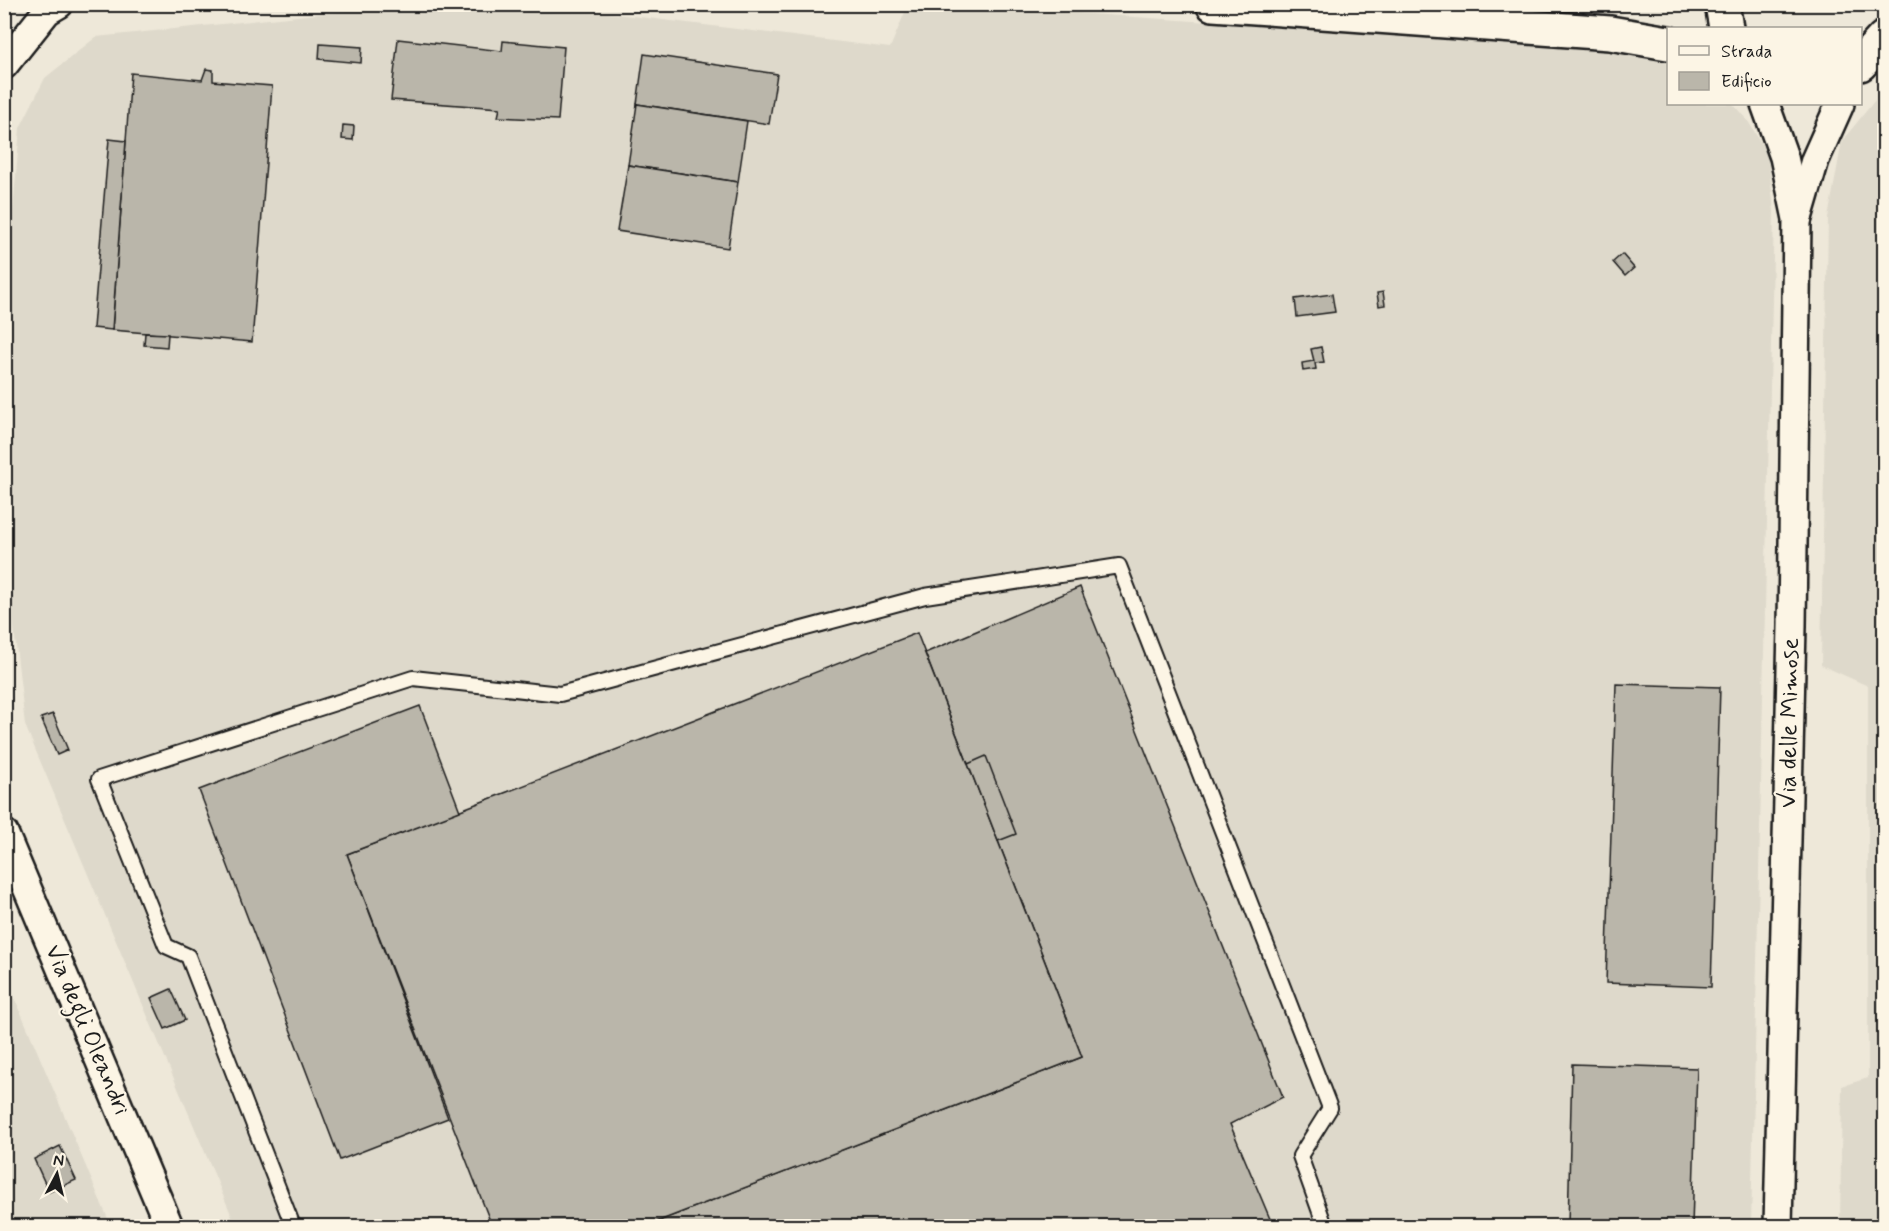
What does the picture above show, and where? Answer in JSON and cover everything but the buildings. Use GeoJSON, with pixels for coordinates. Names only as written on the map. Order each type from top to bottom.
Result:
{"type":"FeatureCollection","features":[{"type":"Feature","properties":{"kind":"street"},"geometry":{"type":"LineString","coordinates":[[4,65],[47,11],[59,4]]}},
{"type":"Feature","properties":{"kind":"street"},"geometry":{"type":"LineString","coordinates":[[1214,4],[1610,33],[1667,43]]}},
{"type":"Feature","properties":{"kind":"street"},"geometry":{"type":"LineString","coordinates":[[1722,4],[1726,27]]}},
{"type":"Feature","properties":{"kind":"street"},"geometry":{"type":"LineString","coordinates":[[1862,64],[1884,38]]}},
{"type":"Feature","properties":{"kind":"street"},"geometry":{"type":"LineString","coordinates":[[1765,105],[1784,157],[1797,219]]}},
{"type":"Feature","properties":{"kind":"street"},"geometry":{"type":"LineString","coordinates":[[1797,219],[1815,160],[1840,105]]}},
{"type":"Feature","properties":{"kind":"street","name":"Via delle Mimose"},"geometry":{"type":"LineString","coordinates":[[1778,1227],[1794,533],[1797,219]]}},
{"type":"Feature","properties":{"kind":"street","name":"Via degli Oleandri"},"geometry":{"type":"LineString","coordinates":[[4,833],[170,1227]]}},
{"type":"Feature","properties":{"kind":"lane"},"geometry":{"type":"LineString","coordinates":[[293,1227],[188,956],[166,946],[99,780],[413,678],[560,694],[925,596],[1119,566],[1330,1108],[1300,1156],[1324,1227]]}},
{"type":"Feature","properties":{"kind":"shaded area"},"geometry":{"type":"Polygon","coordinates":[[[908,5],[958,5],[1605,49],[1667,60],[1667,105],[1734,105],[1748,121],[1768,155],[1774,212],[1751,1226],[236,1226],[25,725],[4,540],[4,317],[20,128],[45,78],[96,37],[366,9],[607,13],[890,48],[908,5]]]}},
{"type":"Feature","properties":{"kind":"shaded area"},"geometry":{"type":"Polygon","coordinates":[[[1884,89],[1884,1226],[1840,1226],[1842,1086],[1868,1078],[1868,686],[1821,665],[1828,218],[1842,141],[1884,89]]]}},
{"type":"Feature","properties":{"kind":"shaded area"},"geometry":{"type":"Polygon","coordinates":[[[5,975],[111,1226],[5,1226],[5,975]]]}}]}
